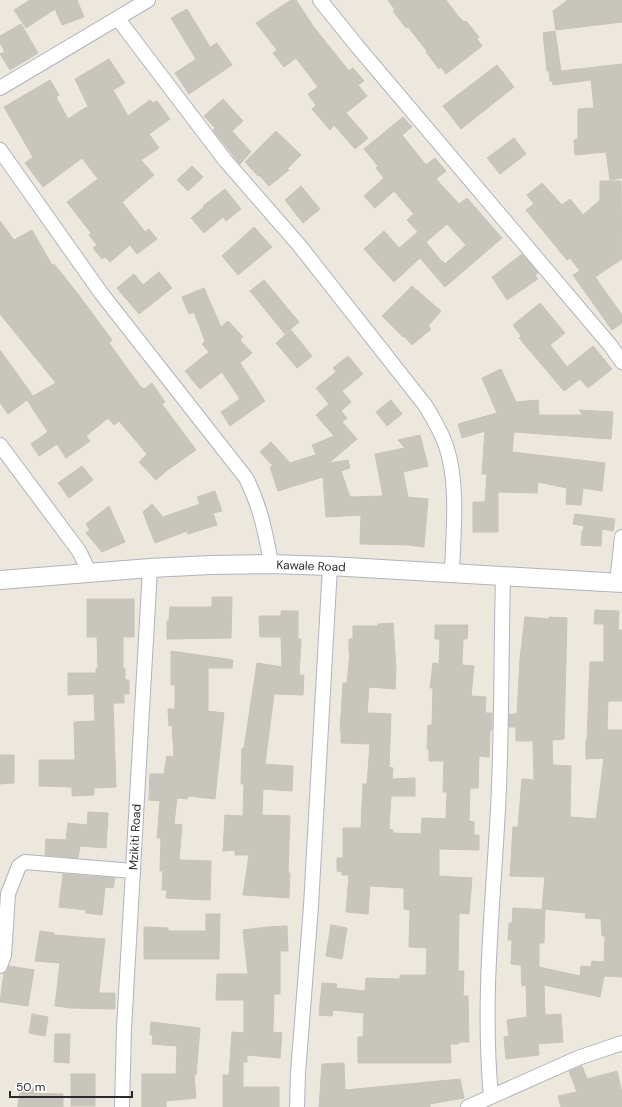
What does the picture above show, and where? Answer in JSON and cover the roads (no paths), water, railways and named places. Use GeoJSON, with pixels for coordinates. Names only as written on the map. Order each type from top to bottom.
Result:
{"type":"FeatureCollection","features":[{"type":"Feature","properties":{"kind":"street"},"geometry":{"type":"LineString","coordinates":[[320,0],[357,46],[610,345],[622,362]]}},
{"type":"Feature","properties":{"kind":"street"},"geometry":{"type":"LineString","coordinates":[[0,88],[118,19],[144,1]]}},
{"type":"Feature","properties":{"kind":"street"},"geometry":{"type":"LineString","coordinates":[[118,19],[225,160],[299,245],[425,405],[439,428],[447,447],[452,469],[454,492],[452,574]]}},
{"type":"Feature","properties":{"kind":"street"},"geometry":{"type":"LineString","coordinates":[[0,150],[101,293],[246,478],[259,509],[271,564]]}},
{"type":"Feature","properties":{"kind":"street"},"geometry":{"type":"LineString","coordinates":[[0,445],[79,551],[89,572]]}},
{"type":"Feature","properties":{"kind":"street"},"geometry":{"type":"LineString","coordinates":[[620,583],[622,537]]}},
{"type":"Feature","properties":{"kind":"street","name":"Kawale Road"},"geometry":{"type":"LineString","coordinates":[[0,580],[150,568],[271,564],[330,566],[620,583]]}},
{"type":"Feature","properties":{"kind":"street"},"geometry":{"type":"LineString","coordinates":[[297,1107],[298,1073],[312,898],[330,566]]}},
{"type":"Feature","properties":{"kind":"street","name":"Mzikiti Road"},"geometry":{"type":"LineString","coordinates":[[122,1107],[123,1043],[150,568]]}},
{"type":"Feature","properties":{"kind":"street"},"geometry":{"type":"LineString","coordinates":[[491,1096],[487,1058],[487,1006],[498,807],[503,576]]}},
{"type":"Feature","properties":{"kind":"street"},"geometry":{"type":"LineString","coordinates":[[0,966],[4,956],[8,894],[19,866],[25,862],[133,871]]}},
{"type":"Feature","properties":{"kind":"street"},"geometry":{"type":"LineString","coordinates":[[468,1107],[578,1058],[622,1043]]}}]}
